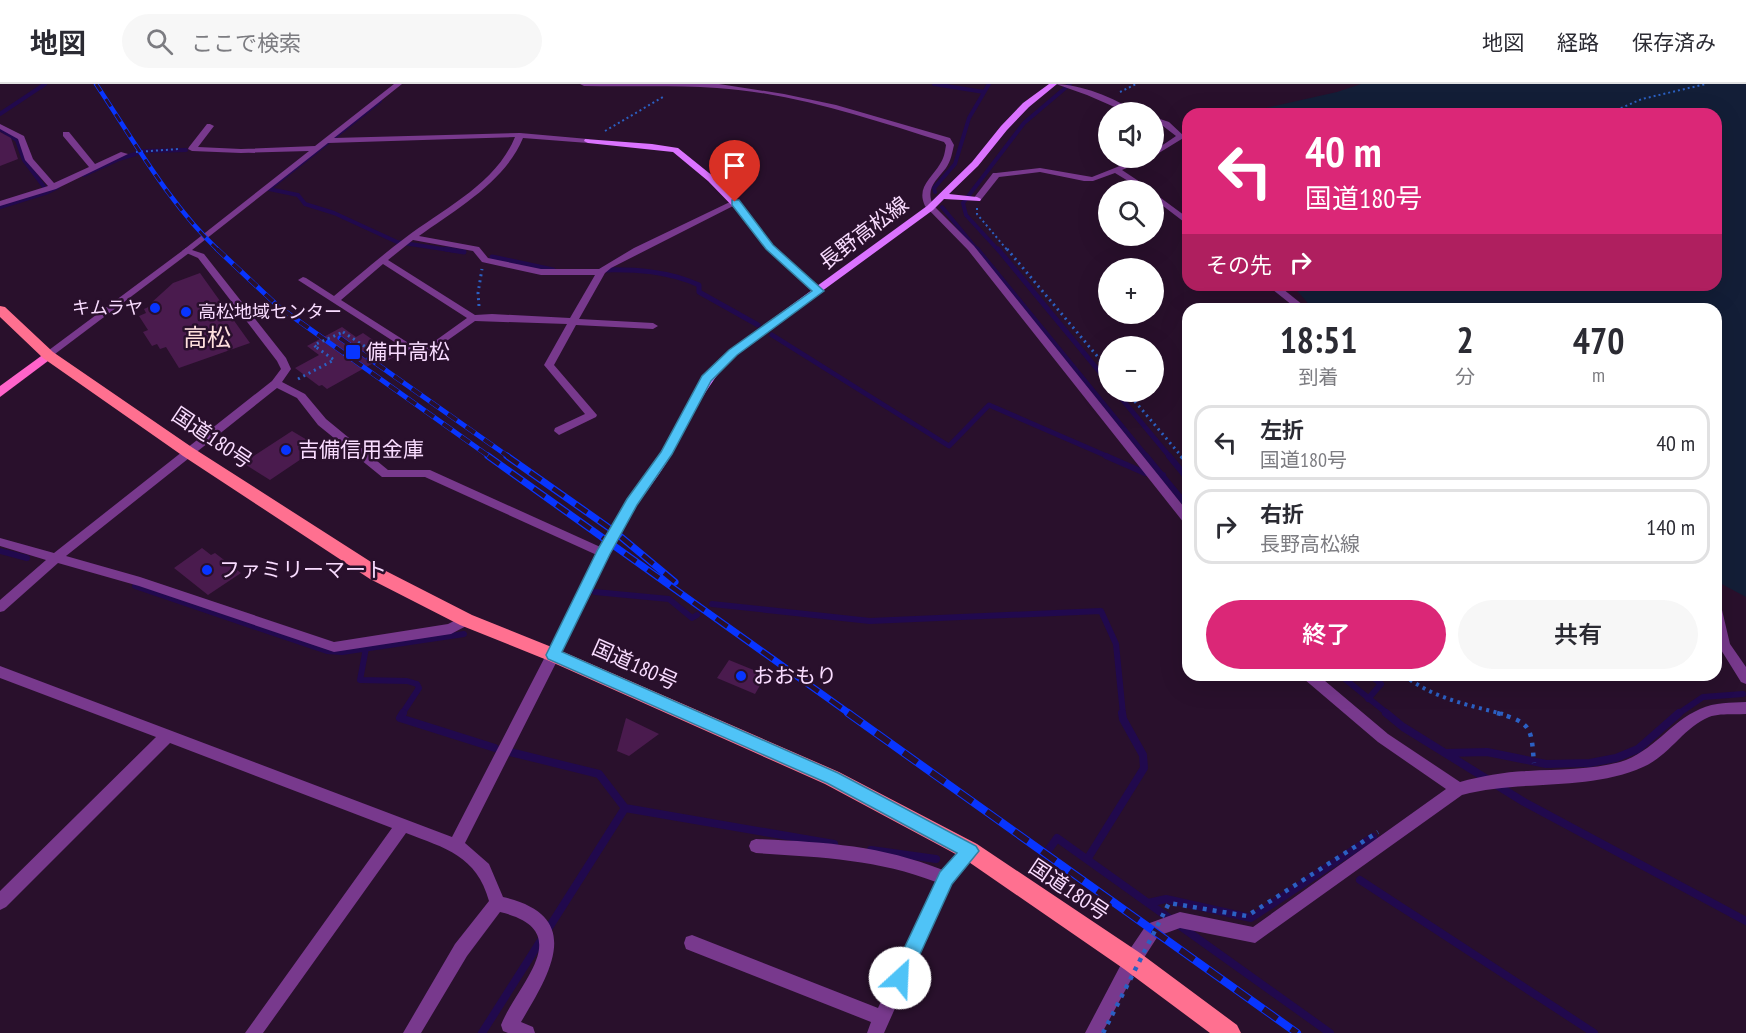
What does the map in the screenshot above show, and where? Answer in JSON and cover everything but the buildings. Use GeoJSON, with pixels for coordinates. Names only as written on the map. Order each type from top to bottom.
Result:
{"type":"FeatureCollection","features":[{"type":"Feature","properties":{"kind":"highway","name":"国道180号"},"geometry":{"type":"LineString","coordinates":[[0,310],[48,355],[188,452],[376,574],[466,620],[553,655],[832,778],[970,851],[1132,961],[1229,1033]]}},
{"type":"Feature","properties":{"kind":"main road","name":"長野高松線"},"geometry":{"type":"LineString","coordinates":[[553,655],[603,553],[632,502],[659,465],[697,393],[711,372],[733,352],[930,208],[975,164],[1026,105],[1053,84]]}},
{"type":"Feature","properties":{"kind":"main road"},"geometry":{"type":"LineString","coordinates":[[588,141],[675,150],[735,202],[770,247],[818,291]]}},
{"type":"Feature","properties":{"kind":"main road"},"geometry":{"type":"LineString","coordinates":[[943,196],[975,199]]}},
{"type":"Feature","properties":{"kind":"main road"},"geometry":{"type":"LineString","coordinates":[[0,393],[48,355]]}},
{"type":"Feature","properties":{"kind":"street"},"geometry":{"type":"LineString","coordinates":[[48,355],[317,148],[330,141],[398,84]]}},
{"type":"Feature","properties":{"kind":"street"},"geometry":{"type":"LineString","coordinates":[[584,84],[718,86],[815,101],[947,140],[950,145],[947,161],[927,186],[925,192],[930,208],[961,237],[1182,512]]}},
{"type":"Feature","properties":{"kind":"street"},"geometry":{"type":"LineString","coordinates":[[1063,85],[1109,102]]}},
{"type":"Feature","properties":{"kind":"street"},"geometry":{"type":"LineString","coordinates":[[1164,123],[1181,137],[1170,140],[1164,147]]}},
{"type":"Feature","properties":{"kind":"street"},"geometry":{"type":"LineString","coordinates":[[0,126],[21,138],[29,160],[47,188]]}},
{"type":"Feature","properties":{"kind":"street"},"geometry":{"type":"LineString","coordinates":[[192,149],[210,126]]}},
{"type":"Feature","properties":{"kind":"street"},"geometry":{"type":"LineString","coordinates":[[66,134],[93,167]]}},
{"type":"Feature","properties":{"kind":"street"},"geometry":{"type":"LineString","coordinates":[[330,141],[520,135],[588,141]]}},
{"type":"Feature","properties":{"kind":"street"},"geometry":{"type":"LineString","coordinates":[[335,300],[382,260],[448,213],[490,177],[517,147],[520,135]]}},
{"type":"Feature","properties":{"kind":"street"},"geometry":{"type":"LineString","coordinates":[[192,149],[242,151],[317,148]]}},
{"type":"Feature","properties":{"kind":"street"},"geometry":{"type":"LineString","coordinates":[[0,204],[47,188],[124,154]]}},
{"type":"Feature","properties":{"kind":"street"},"geometry":{"type":"LineString","coordinates":[[975,199],[996,174],[1040,170],[1083,179],[1094,179],[1121,168]]}},
{"type":"Feature","properties":{"kind":"street"},"geometry":{"type":"LineString","coordinates":[[1116,170],[1132,180]]}},
{"type":"Feature","properties":{"kind":"street"},"geometry":{"type":"LineString","coordinates":[[408,240],[476,249],[485,260],[541,272],[603,271],[735,202]]}},
{"type":"Feature","properties":{"kind":"street"},"geometry":{"type":"LineString","coordinates":[[1164,203],[1182,217]]}},
{"type":"Feature","properties":{"kind":"street"},"geometry":{"type":"LineString","coordinates":[[0,607],[58,559],[72,544],[276,383],[286,369],[282,360],[201,256],[186,251]]}},
{"type":"Feature","properties":{"kind":"street"},"geometry":{"type":"LineString","coordinates":[[382,260],[477,318],[653,326]]}},
{"type":"Feature","properties":{"kind":"street"},"geometry":{"type":"LineString","coordinates":[[559,431],[592,415],[549,365],[603,271]]}},
{"type":"Feature","properties":{"kind":"street"},"geometry":{"type":"LineString","coordinates":[[303,280],[422,356],[477,318]]}},
{"type":"Feature","properties":{"kind":"street"},"geometry":{"type":"LineString","coordinates":[[1280,291],[1295,303]]}},
{"type":"Feature","properties":{"kind":"street"},"geometry":{"type":"LineString","coordinates":[[276,383],[301,396],[322,422],[386,474],[426,472],[603,553]]}},
{"type":"Feature","properties":{"kind":"street"},"geometry":{"type":"LineString","coordinates":[[0,542],[140,582],[334,647],[451,629],[466,620]]}},
{"type":"Feature","properties":{"kind":"street"},"geometry":{"type":"LineString","coordinates":[[1722,636],[1724,645],[1746,678]]}},
{"type":"Feature","properties":{"kind":"street"},"geometry":{"type":"LineString","coordinates":[[456,845],[553,655]]}},
{"type":"Feature","properties":{"kind":"street"},"geometry":{"type":"LineString","coordinates":[[0,672],[166,737],[456,845],[483,868],[491,880],[497,903]]}},
{"type":"Feature","properties":{"kind":"street"},"geometry":{"type":"LineString","coordinates":[[1316,681],[1383,738],[1458,789]]}},
{"type":"Feature","properties":{"kind":"street"},"geometry":{"type":"LineString","coordinates":[[1093,1033],[1132,961],[1153,930],[1174,921],[1256,935],[1458,789],[1479,782],[1500,779],[1607,772],[1640,761],[1704,714],[1719,709],[1746,708]]}},
{"type":"Feature","properties":{"kind":"street"},"geometry":{"type":"LineString","coordinates":[[0,902],[166,737]]}},
{"type":"Feature","properties":{"kind":"street"},"geometry":{"type":"LineString","coordinates":[[253,1033],[403,825]]}},
{"type":"Feature","properties":{"kind":"street"},"geometry":{"type":"LineString","coordinates":[[756,846],[872,856],[907,864],[946,878]]}},
{"type":"Feature","properties":{"kind":"street"},"geometry":{"type":"LineString","coordinates":[[692,943],[878,1026],[946,878],[970,851]]}},
{"type":"Feature","properties":{"kind":"street"},"geometry":{"type":"LineString","coordinates":[[497,903],[530,913],[544,926],[546,934],[548,944],[543,967],[509,1025],[527,1033]]}},
{"type":"Feature","properties":{"kind":"street"},"geometry":{"type":"LineString","coordinates":[[411,1033],[461,951],[497,903]]}},
{"type":"Feature","properties":{"kind":"path"},"geometry":{"type":"LineString","coordinates":[[1115,94],[1136,84]]}},
{"type":"Feature","properties":{"kind":"path"},"geometry":{"type":"LineString","coordinates":[[1619,108],[1634,100],[1675,93],[1706,84]]}},
{"type":"Feature","properties":{"kind":"path"},"geometry":{"type":"LineString","coordinates":[[588,141],[682,86]]}},
{"type":"Feature","properties":{"kind":"path"},"geometry":{"type":"LineString","coordinates":[[124,154],[144,150],[192,149]]}},
{"type":"Feature","properties":{"kind":"path"},"geometry":{"type":"LineString","coordinates":[[975,199],[977,214],[1098,357]]}},
{"type":"Feature","properties":{"kind":"path"},"geometry":{"type":"LineString","coordinates":[[477,318],[478,293],[485,260]]}},
{"type":"Feature","properties":{"kind":"path"},"geometry":{"type":"LineString","coordinates":[[276,383],[301,378],[334,360],[314,345],[342,331],[384,359]]}},
{"type":"Feature","properties":{"kind":"path"},"geometry":{"type":"LineString","coordinates":[[1135,402],[1182,457]]}},
{"type":"Feature","properties":{"kind":"path"},"geometry":{"type":"LineString","coordinates":[[1411,681],[1444,698],[1520,719],[1528,726],[1531,733],[1533,758]]}},
{"type":"Feature","properties":{"kind":"path"},"geometry":{"type":"LineString","coordinates":[[1103,1033],[1170,903],[1247,916],[1378,832]]}},
{"type":"Feature","properties":{"kind":"shaded area"},"geometry":{"type":"Polygon","coordinates":[[[1361,84],[1746,84],[1746,597],[1722,584],[1722,303],[1308,303],[1297,291],[1722,291],[1722,108],[1266,108],[1337,92],[1361,84]]]}},
{"type":"Feature","properties":{"kind":"waterway"},"geometry":{"type":"LineString","coordinates":[[0,114],[45,84]]}},
{"type":"Feature","properties":{"kind":"waterway"},"geometry":{"type":"LineString","coordinates":[[934,84],[984,92]]}},
{"type":"Feature","properties":{"kind":"waterway"},"geometry":{"type":"LineString","coordinates":[[935,192],[934,188],[955,164],[969,118],[989,84]]}},
{"type":"Feature","properties":{"kind":"waterway"},"geometry":{"type":"LineString","coordinates":[[999,251],[966,215],[963,203],[1024,123],[1070,84]]}},
{"type":"Feature","properties":{"kind":"waterway"},"geometry":{"type":"LineString","coordinates":[[380,101],[269,189],[298,195],[305,204],[334,213],[397,242],[456,251]]}},
{"type":"Feature","properties":{"kind":"waterway"},"geometry":{"type":"LineString","coordinates":[[0,129],[17,140],[24,160],[48,192]]}},
{"type":"Feature","properties":{"kind":"waterway"},"geometry":{"type":"LineString","coordinates":[[84,175],[119,159],[145,151],[186,150]]}},
{"type":"Feature","properties":{"kind":"waterway"},"geometry":{"type":"LineString","coordinates":[[48,192],[58,187]]}},
{"type":"Feature","properties":{"kind":"waterway"},"geometry":{"type":"LineString","coordinates":[[0,207],[48,192]]}},
{"type":"Feature","properties":{"kind":"waterway"},"geometry":{"type":"LineString","coordinates":[[942,207],[978,251]]}},
{"type":"Feature","properties":{"kind":"waterway"},"geometry":{"type":"LineString","coordinates":[[446,249],[464,252]]}},
{"type":"Feature","properties":{"kind":"waterway"},"geometry":{"type":"LineString","coordinates":[[977,249],[1147,457]]}},
{"type":"Feature","properties":{"kind":"waterway"},"geometry":{"type":"LineString","coordinates":[[998,249],[1098,370]]}},
{"type":"Feature","properties":{"kind":"waterway"},"geometry":{"type":"LineString","coordinates":[[492,257],[553,270]]}},
{"type":"Feature","properties":{"kind":"waterway"},"geometry":{"type":"LineString","coordinates":[[602,270],[651,272],[687,280],[699,285],[699,292],[758,325]]}},
{"type":"Feature","properties":{"kind":"waterway"},"geometry":{"type":"LineString","coordinates":[[772,335],[949,446],[989,405],[1109,457]]}},
{"type":"Feature","properties":{"kind":"waterway"},"geometry":{"type":"LineString","coordinates":[[1124,402],[1170,457]]}},
{"type":"Feature","properties":{"kind":"waterway"},"geometry":{"type":"LineString","coordinates":[[1106,456],[1145,473],[1162,475]]}},
{"type":"Feature","properties":{"kind":"waterway"},"geometry":{"type":"LineString","coordinates":[[1146,456],[1162,475]]}},
{"type":"Feature","properties":{"kind":"waterway"},"geometry":{"type":"LineString","coordinates":[[1169,456],[1182,472]]}},
{"type":"Feature","properties":{"kind":"waterway"},"geometry":{"type":"LineString","coordinates":[[1162,475],[1182,500]]}},
{"type":"Feature","properties":{"kind":"waterway"},"geometry":{"type":"LineString","coordinates":[[0,551],[27,558]]}},
{"type":"Feature","properties":{"kind":"waterway"},"geometry":{"type":"LineString","coordinates":[[135,586],[327,651],[342,652],[366,648]]}},
{"type":"Feature","properties":{"kind":"waterway"},"geometry":{"type":"LineString","coordinates":[[595,592],[669,599],[692,618],[697,615]]}},
{"type":"Feature","properties":{"kind":"waterway"},"geometry":{"type":"LineString","coordinates":[[712,604],[870,621],[1101,611],[1116,644],[1123,714]]}},
{"type":"Feature","properties":{"kind":"waterway"},"geometry":{"type":"LineString","coordinates":[[366,648],[464,634]]}},
{"type":"Feature","properties":{"kind":"waterway"},"geometry":{"type":"LineString","coordinates":[[366,648],[360,680],[407,681],[417,684],[419,688],[402,714]]}},
{"type":"Feature","properties":{"kind":"waterway"},"geometry":{"type":"LineString","coordinates":[[1347,681],[1369,698]]}},
{"type":"Feature","properties":{"kind":"waterway"},"geometry":{"type":"LineString","coordinates":[[1369,698],[1381,684],[1377,681]]}},
{"type":"Feature","properties":{"kind":"waterway"},"geometry":{"type":"LineString","coordinates":[[1678,714],[1703,697],[1743,694]]}},
{"type":"Feature","properties":{"kind":"waterway"},"geometry":{"type":"LineString","coordinates":[[1369,698],[1388,714]]}},
{"type":"Feature","properties":{"kind":"waterway"},"geometry":{"type":"LineString","coordinates":[[403,713],[400,718],[495,748]]}},
{"type":"Feature","properties":{"kind":"waterway"},"geometry":{"type":"LineString","coordinates":[[1088,858],[1144,768],[1143,755],[1122,713]]}},
{"type":"Feature","properties":{"kind":"waterway"},"geometry":{"type":"LineString","coordinates":[[1386,713],[1403,727],[1524,802],[1746,921]]}},
{"type":"Feature","properties":{"kind":"waterway"},"geometry":{"type":"LineString","coordinates":[[1446,753],[1487,752],[1546,764],[1590,763],[1616,758],[1638,749],[1679,713]]}},
{"type":"Feature","properties":{"kind":"waterway"},"geometry":{"type":"LineString","coordinates":[[510,752],[599,774],[625,808]]}},
{"type":"Feature","properties":{"kind":"waterway"},"geometry":{"type":"LineString","coordinates":[[482,1033],[625,808]]}},
{"type":"Feature","properties":{"kind":"waterway"},"geometry":{"type":"LineString","coordinates":[[625,808],[834,844]]}},
{"type":"Feature","properties":{"kind":"waterway"},"geometry":{"type":"LineString","coordinates":[[1148,903],[1166,899],[1251,918],[1373,837]]}},
{"type":"Feature","properties":{"kind":"waterway"},"geometry":{"type":"LineString","coordinates":[[1035,869],[1057,838],[1148,903]]}},
{"type":"Feature","properties":{"kind":"waterway"},"geometry":{"type":"LineString","coordinates":[[871,850],[936,859]]}},
{"type":"Feature","properties":{"kind":"waterway"},"geometry":{"type":"LineString","coordinates":[[1360,880],[1594,1033]]}},
{"type":"Feature","properties":{"kind":"waterway"},"geometry":{"type":"LineString","coordinates":[[1148,903],[1330,1033]]}},
{"type":"Feature","properties":{"kind":"railway"},"geometry":{"type":"LineString","coordinates":[[96,84],[168,193],[217,249]]}},
{"type":"Feature","properties":{"kind":"railway"},"geometry":{"type":"LineString","coordinates":[[217,249],[279,307],[490,457]]}},
{"type":"Feature","properties":{"kind":"railway"},"geometry":{"type":"LineString","coordinates":[[340,338],[509,457]]}},
{"type":"Feature","properties":{"kind":"railway"},"geometry":{"type":"LineString","coordinates":[[488,456],[850,714]]}},
{"type":"Feature","properties":{"kind":"railway"},"geometry":{"type":"LineString","coordinates":[[507,456],[615,532],[675,582]]}},
{"type":"Feature","properties":{"kind":"railway"},"geometry":{"type":"LineString","coordinates":[[848,713],[1297,1033]]}},
{"type":"Feature","properties":{"kind":"place","name":"キムラヤ"},"geometry":{"type":"Point","coordinates":[155,308]}},
{"type":"Feature","properties":{"kind":"place","name":"高松地域センター"},"geometry":{"type":"Point","coordinates":[186,312]}},
{"type":"Feature","properties":{"kind":"place","name":"備中高松"},"geometry":{"type":"Point","coordinates":[353,352]}},
{"type":"Feature","properties":{"kind":"place","name":"吉備信用金庫"},"geometry":{"type":"Point","coordinates":[286,450]}},
{"type":"Feature","properties":{"kind":"place","name":"ファミリーマート"},"geometry":{"type":"Point","coordinates":[207,570]}},
{"type":"Feature","properties":{"kind":"place","name":"おおもり"},"geometry":{"type":"Point","coordinates":[741,676]}},
{"type":"Feature","properties":{"kind":"district","name":"高松"},"geometry":{"type":"Point","coordinates":[207,338]}},
{"type":"Feature","properties":{"kind":"route"},"geometry":{"type":"LineString","coordinates":[[735,202],[770,247],[818,291],[733,352],[711,372],[697,393],[666,454],[632,502],[603,553],[553,655],[832,778],[970,851],[946,878],[900,978]]}}]}
